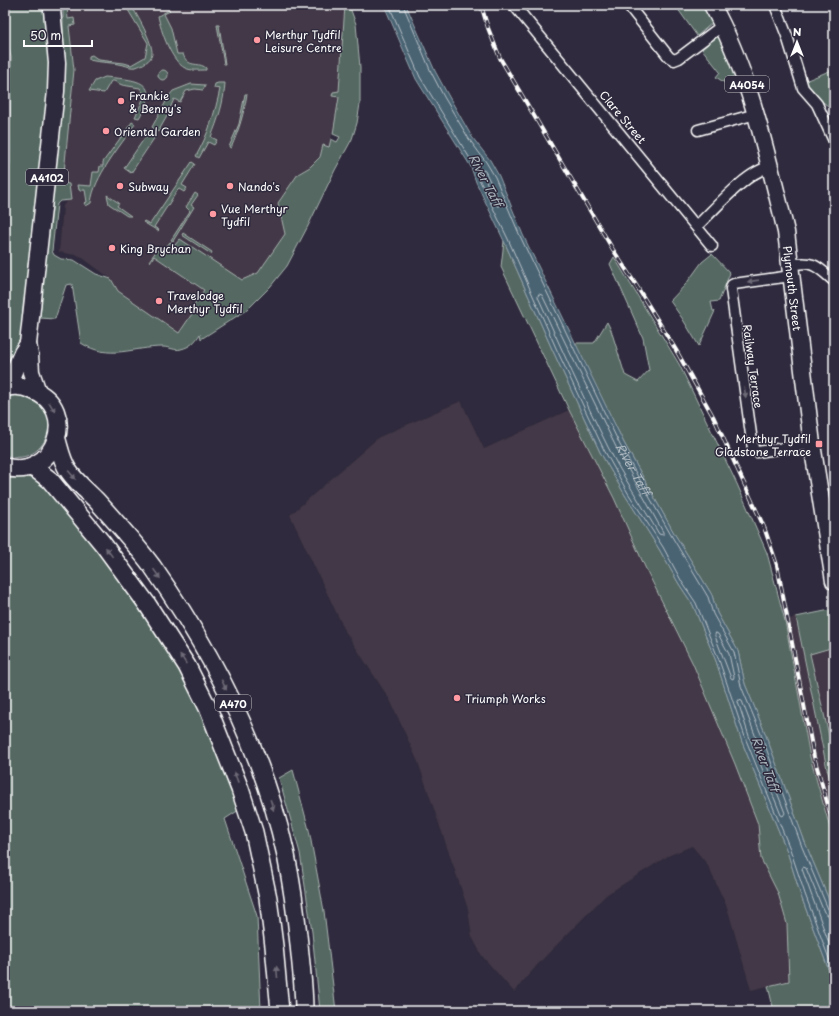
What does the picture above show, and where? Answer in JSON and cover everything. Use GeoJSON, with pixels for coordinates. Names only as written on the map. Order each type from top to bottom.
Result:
{"type":"FeatureCollection","features":[{"type":"Feature","properties":{"kind":"highway"},"geometry":{"type":"LineString","coordinates":[[5,467],[16,469],[30,467],[42,461],[51,451],[57,440],[58,428],[56,414],[50,402],[38,392],[24,387],[6,387]]}},
{"type":"Feature","properties":{"kind":"highway","name":"A470"},"geometry":{"type":"LineString","coordinates":[[57,440],[68,471],[127,536],[148,561],[167,588],[209,657],[240,720],[272,806],[286,854],[295,906],[304,993],[304,1011]]}},
{"type":"Feature","properties":{"kind":"highway","name":"A470"},"geometry":{"type":"LineString","coordinates":[[30,467],[37,470],[50,480],[103,544],[147,604],[187,666],[208,708],[240,789],[254,832],[268,898],[280,1011]]}},
{"type":"Feature","properties":{"kind":"main road","name":"Plymouth Street"},"geometry":{"type":"LineString","coordinates":[[712,5],[723,25],[746,80],[785,227],[812,444],[829,518],[828,548],[834,581]]}},
{"type":"Feature","properties":{"kind":"main road","name":"A4102"},"geometry":{"type":"LineString","coordinates":[[38,392],[31,372],[28,344],[56,91],[57,63],[52,7]]}},
{"type":"Feature","properties":{"kind":"main road","name":"A4102"},"geometry":{"type":"LineString","coordinates":[[6,387],[22,353],[28,344]]}},
{"type":"Feature","properties":{"kind":"street","name":"Clare Street"},"geometry":{"type":"LineString","coordinates":[[514,5],[712,246]]}},
{"type":"Feature","properties":{"kind":"street"},"geometry":{"type":"LineString","coordinates":[[628,5],[669,57],[674,60],[679,58],[723,25]]}},
{"type":"Feature","properties":{"kind":"street"},"geometry":{"type":"LineString","coordinates":[[775,5],[787,36],[803,88],[817,104],[834,142]]}},
{"type":"Feature","properties":{"kind":"street"},"geometry":{"type":"LineString","coordinates":[[698,130],[756,114]]}},
{"type":"Feature","properties":{"kind":"street"},"geometry":{"type":"LineString","coordinates":[[697,226],[742,183],[755,173],[770,167]]}},
{"type":"Feature","properties":{"kind":"street"},"geometry":{"type":"LineString","coordinates":[[791,271],[808,263],[813,264],[834,280]]}},
{"type":"Feature","properties":{"kind":"street","name":"Railway Terrace"},"geometry":{"type":"LineString","coordinates":[[791,271],[734,284],[732,285],[731,289],[753,449],[757,452],[812,444]]}},
{"type":"Feature","properties":{"kind":"shaded area"},"geometry":{"type":"Polygon","coordinates":[[[67,5],[345,5],[336,121],[329,147],[323,145],[320,156],[310,167],[298,174],[278,203],[285,234],[258,273],[200,334],[194,343],[180,350],[163,347],[130,300],[118,291],[111,279],[80,256],[59,252],[63,206],[67,200],[69,184],[63,183],[74,70],[67,5]]]}},
{"type":"Feature","properties":{"kind":"shaded area"},"geometry":{"type":"Polygon","coordinates":[[[461,401],[484,449],[569,410],[614,498],[645,567],[693,664],[735,764],[758,824],[761,859],[778,893],[787,924],[789,981],[751,990],[727,907],[707,864],[692,846],[668,856],[606,895],[539,963],[514,992],[482,956],[472,937],[468,909],[418,762],[390,700],[345,631],[290,515],[379,437],[461,401]]]}},
{"type":"Feature","properties":{"kind":"shaded area"},"geometry":{"type":"Polygon","coordinates":[[[796,617],[827,769],[834,793],[834,842],[810,757],[785,621],[796,617]]]}},
{"type":"Feature","properties":{"kind":"shaded area"},"geometry":{"type":"Polygon","coordinates":[[[834,647],[834,757],[810,653],[834,647]]]}},
{"type":"Feature","properties":{"kind":"green space"},"geometry":{"type":"Polygon","coordinates":[[[5,5],[42,5],[51,71],[21,336],[12,363],[5,375],[5,197],[10,163],[11,57],[5,36],[5,5]]]}},
{"type":"Feature","properties":{"kind":"green space"},"geometry":{"type":"Polygon","coordinates":[[[63,5],[67,5],[68,19],[74,18],[75,25],[69,26],[74,70],[63,183],[69,184],[71,200],[60,201],[57,204],[52,251],[54,255],[61,259],[74,260],[96,274],[111,279],[118,291],[179,333],[194,311],[191,309],[204,290],[154,256],[150,262],[149,261],[157,250],[162,253],[170,242],[175,245],[180,239],[242,280],[258,273],[285,234],[278,203],[298,174],[310,167],[320,157],[323,145],[329,147],[331,139],[337,142],[340,137],[333,134],[339,97],[332,96],[333,92],[339,91],[345,5],[349,5],[356,24],[360,67],[360,104],[357,123],[352,139],[308,226],[287,266],[270,287],[248,309],[201,339],[200,334],[192,344],[187,347],[176,350],[165,347],[112,352],[102,351],[81,343],[72,284],[66,285],[55,319],[40,318],[63,54],[63,5]]]}},
{"type":"Feature","properties":{"kind":"green space"},"geometry":{"type":"Polygon","coordinates":[[[125,5],[131,5],[144,29],[152,49],[150,59],[143,64],[134,67],[89,60],[89,56],[92,55],[99,60],[131,65],[145,57],[148,43],[125,5]]]}},
{"type":"Feature","properties":{"kind":"green space"},"geometry":{"type":"Polygon","coordinates":[[[675,5],[703,5],[712,23],[697,36],[675,5]]]}},
{"type":"Feature","properties":{"kind":"green space"},"geometry":{"type":"Polygon","coordinates":[[[169,10],[170,11],[164,14],[171,28],[177,54],[183,54],[188,62],[203,66],[206,70],[187,69],[175,59],[167,45],[158,16],[169,10]]]}},
{"type":"Feature","properties":{"kind":"green space"},"geometry":{"type":"Polygon","coordinates":[[[217,25],[219,25],[225,64],[224,64],[217,25]]]}},
{"type":"Feature","properties":{"kind":"green space"},"geometry":{"type":"Polygon","coordinates":[[[716,37],[721,39],[735,75],[725,83],[716,77],[720,72],[702,49],[716,37]]]}},
{"type":"Feature","properties":{"kind":"green space"},"geometry":{"type":"Polygon","coordinates":[[[834,69],[834,101],[828,106],[819,99],[805,81],[834,69]]]}},
{"type":"Feature","properties":{"kind":"green space"},"geometry":{"type":"Polygon","coordinates":[[[161,70],[165,70],[167,71],[167,79],[161,80],[158,77],[158,73],[161,70]]]}},
{"type":"Feature","properties":{"kind":"green space"},"geometry":{"type":"Polygon","coordinates":[[[105,77],[127,79],[143,84],[147,89],[148,96],[139,118],[135,117],[144,97],[144,94],[140,88],[122,85],[111,81],[104,93],[89,91],[95,81],[105,77]]]}},
{"type":"Feature","properties":{"kind":"green space"},"geometry":{"type":"Polygon","coordinates":[[[225,83],[220,111],[211,137],[217,140],[214,145],[208,142],[199,158],[196,156],[208,132],[216,107],[220,89],[214,88],[215,84],[225,83]]]}},
{"type":"Feature","properties":{"kind":"green space"},"geometry":{"type":"Polygon","coordinates":[[[191,84],[205,86],[203,90],[195,89],[186,91],[180,102],[174,99],[158,132],[152,127],[169,96],[173,91],[191,84]]]}},
{"type":"Feature","properties":{"kind":"green space"},"geometry":{"type":"Polygon","coordinates":[[[245,94],[247,94],[243,115],[231,148],[229,147],[239,124],[245,94]]]}},
{"type":"Feature","properties":{"kind":"green space"},"geometry":{"type":"Polygon","coordinates":[[[132,122],[135,124],[102,172],[93,193],[91,203],[86,206],[84,203],[87,202],[85,190],[79,190],[78,185],[91,186],[93,172],[99,172],[100,166],[103,166],[103,162],[132,122]]]}},
{"type":"Feature","properties":{"kind":"green space"},"geometry":{"type":"Polygon","coordinates":[[[148,133],[155,137],[131,173],[124,168],[148,133]]]}},
{"type":"Feature","properties":{"kind":"green space"},"geometry":{"type":"Polygon","coordinates":[[[192,162],[195,164],[182,185],[187,188],[184,192],[179,189],[177,191],[154,227],[159,230],[158,231],[143,222],[144,221],[150,224],[192,162]]]}},
{"type":"Feature","properties":{"kind":"green space"},"geometry":{"type":"Polygon","coordinates":[[[195,193],[198,195],[191,205],[194,207],[173,241],[171,240],[190,211],[186,207],[195,193]]]}},
{"type":"Feature","properties":{"kind":"green space"},"geometry":{"type":"Polygon","coordinates":[[[107,195],[119,203],[117,206],[131,216],[127,216],[109,204],[107,195]]]}},
{"type":"Feature","properties":{"kind":"green space"},"geometry":{"type":"Polygon","coordinates":[[[183,233],[212,252],[211,254],[182,235],[183,233]]]}},
{"type":"Feature","properties":{"kind":"green space"},"geometry":{"type":"Polygon","coordinates":[[[504,241],[600,452],[693,605],[716,661],[742,742],[787,851],[801,896],[834,984],[834,1011],[774,1011],[768,986],[789,981],[787,924],[778,893],[761,859],[758,824],[735,764],[693,664],[501,267],[504,241]]]}},
{"type":"Feature","properties":{"kind":"green space"},"geometry":{"type":"Polygon","coordinates":[[[712,254],[730,273],[719,301],[711,302],[713,311],[715,311],[699,346],[670,301],[686,284],[702,262],[712,254]]]}},
{"type":"Feature","properties":{"kind":"green space"},"geometry":{"type":"Polygon","coordinates":[[[614,257],[679,364],[737,484],[767,553],[785,621],[810,757],[834,842],[834,912],[806,845],[765,733],[745,684],[738,651],[717,613],[712,595],[674,533],[624,443],[574,343],[594,343],[607,322],[611,330],[625,375],[638,382],[649,370],[643,338],[610,264],[614,257]]]}},
{"type":"Feature","properties":{"kind":"green space"},"geometry":{"type":"Polygon","coordinates":[[[23,395],[34,400],[43,408],[48,418],[49,429],[39,448],[30,455],[18,457],[5,455],[5,397],[23,395]]]}},
{"type":"Feature","properties":{"kind":"green space"},"geometry":{"type":"Polygon","coordinates":[[[5,474],[33,478],[47,489],[121,580],[159,635],[200,708],[239,810],[225,819],[257,916],[261,1011],[5,1011],[5,474]]]}},
{"type":"Feature","properties":{"kind":"green space"},"geometry":{"type":"Polygon","coordinates":[[[830,610],[834,623],[834,647],[810,654],[834,757],[834,793],[827,769],[796,617],[830,610]]]}},
{"type":"Feature","properties":{"kind":"green space"},"geometry":{"type":"Polygon","coordinates":[[[293,770],[309,830],[324,911],[336,1011],[320,1011],[312,932],[300,853],[279,778],[293,770]]]}},
{"type":"Feature","properties":{"kind":"water","name":"River Taff"},"geometry":{"type":"Polygon","coordinates":[[[384,5],[406,5],[435,71],[448,95],[472,137],[490,160],[499,176],[523,235],[624,443],[674,533],[712,595],[717,613],[738,651],[745,684],[765,733],[806,845],[834,912],[834,984],[801,896],[787,851],[742,742],[716,661],[693,605],[600,452],[476,182],[471,167],[416,79],[384,5]]]}},
{"type":"Feature","properties":{"kind":"railway"},"geometry":{"type":"LineString","coordinates":[[481,5],[500,58],[612,248],[676,350],[714,418],[764,527],[777,565],[814,757],[834,826]]}},
{"type":"Feature","properties":{"kind":"place","name":"Merthyr Tydfil Leisure Centre"},"geometry":{"type":"Point","coordinates":[257,40]}},
{"type":"Feature","properties":{"kind":"place","name":"Frankie & Benny's"},"geometry":{"type":"Point","coordinates":[121,101]}},
{"type":"Feature","properties":{"kind":"place","name":"Oriental Garden"},"geometry":{"type":"Point","coordinates":[106,131]}},
{"type":"Feature","properties":{"kind":"place","name":"Subway"},"geometry":{"type":"Point","coordinates":[120,186]}},
{"type":"Feature","properties":{"kind":"place","name":"Nando's"},"geometry":{"type":"Point","coordinates":[230,186]}},
{"type":"Feature","properties":{"kind":"place","name":"Vue Merthyr Tydfil"},"geometry":{"type":"Point","coordinates":[213,214]}},
{"type":"Feature","properties":{"kind":"place","name":"King Brychan"},"geometry":{"type":"Point","coordinates":[112,248]}},
{"type":"Feature","properties":{"kind":"place","name":"Travelodge Merthyr Tydfil"},"geometry":{"type":"Point","coordinates":[159,301]}},
{"type":"Feature","properties":{"kind":"place","name":"Merthyr Tydfil Gladstone Terrace"},"geometry":{"type":"Point","coordinates":[819,444]}},
{"type":"Feature","properties":{"kind":"place","name":"Triumph Works"},"geometry":{"type":"Point","coordinates":[457,698]}}]}
